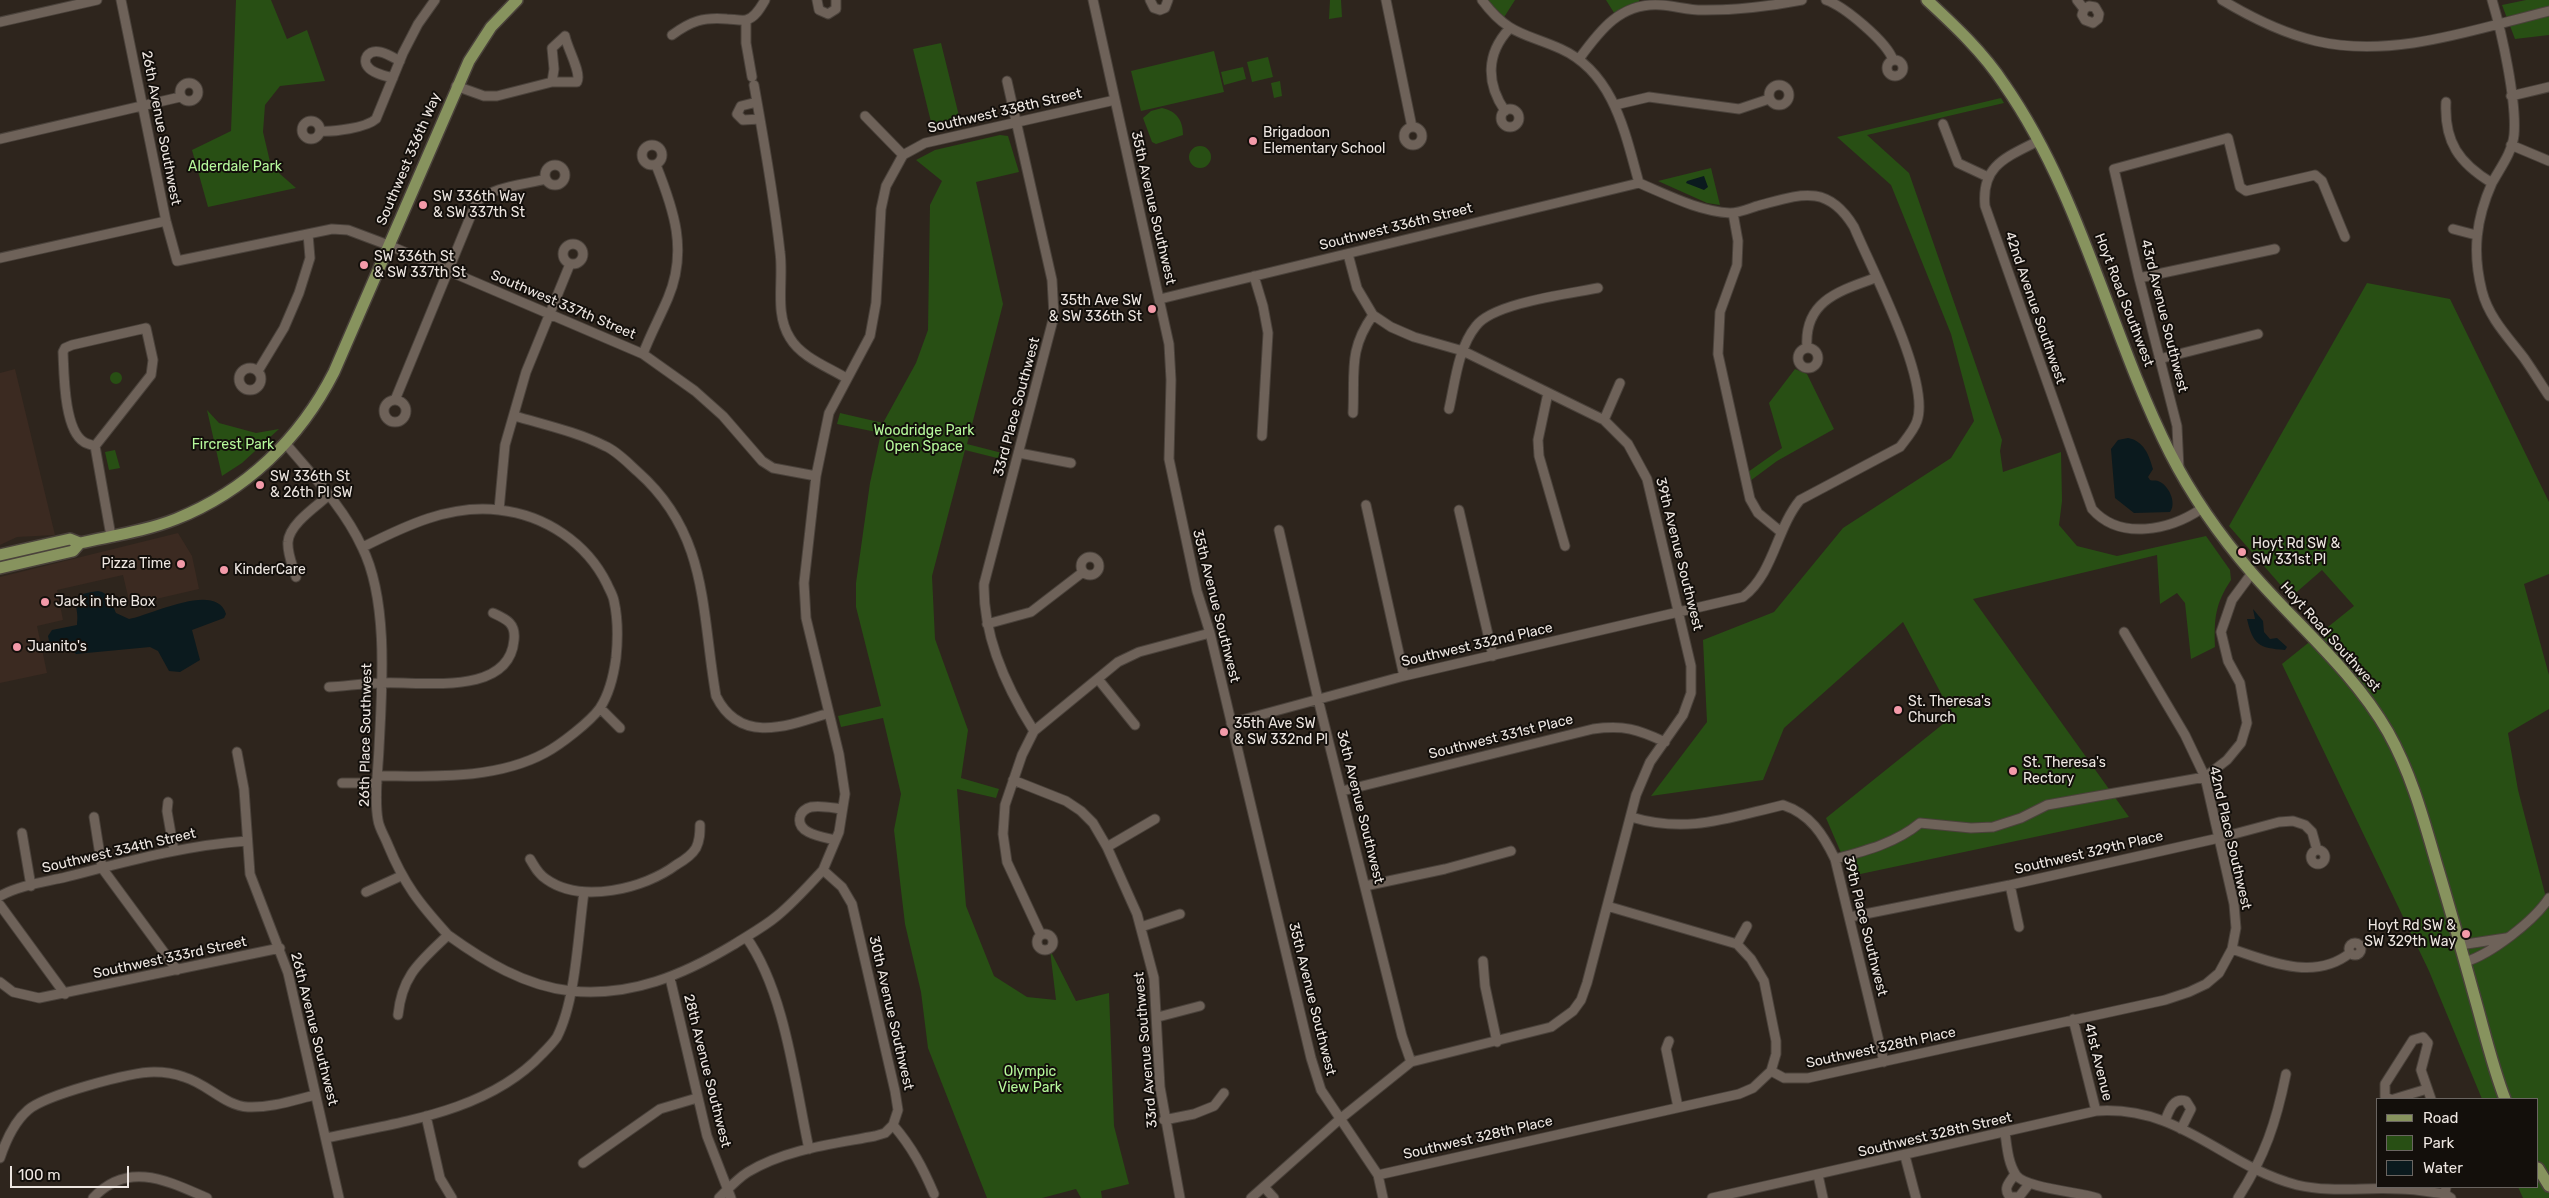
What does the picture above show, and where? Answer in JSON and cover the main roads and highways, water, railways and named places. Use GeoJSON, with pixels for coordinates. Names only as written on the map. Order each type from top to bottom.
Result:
{"type":"FeatureCollection","features":[{"type":"Feature","properties":{"kind":"main road","name":"Southwest 336th Way"},"geometry":{"type":"LineString","coordinates":[[80,543],[175,520],[213,502],[248,480],[286,444],[312,410],[327,385],[456,86],[469,61],[491,27],[517,0]]}},
{"type":"Feature","properties":{"kind":"main road","name":"Hoyt Road Southwest"},"geometry":{"type":"LineString","coordinates":[[1927,0],[1975,47],[2002,81],[2038,141],[2083,234],[2151,412],[2201,509],[2252,573],[2354,684],[2388,732],[2418,798],[2505,1098]]}},
{"type":"Feature","properties":{"kind":"main road"},"geometry":{"type":"LineString","coordinates":[[0,555],[70,539],[80,543],[73,551],[0,568]]}},
{"type":"Feature","properties":{"kind":"main road"},"geometry":{"type":"LineString","coordinates":[[2539,1170],[2549,1186]]}},
{"type":"Feature","properties":{"kind":"water"},"geometry":{"type":"Polygon","coordinates":[[[1704,176],[1708,187],[1704,190],[1686,183],[1687,181],[1704,176]]]}},
{"type":"Feature","properties":{"kind":"water"},"geometry":{"type":"Polygon","coordinates":[[[2128,438],[2142,445],[2148,454],[2153,469],[2148,477],[2150,480],[2158,481],[2166,486],[2173,504],[2170,512],[2134,513],[2115,498],[2111,449],[2118,440],[2128,438]]]}},
{"type":"Feature","properties":{"kind":"water"},"geometry":{"type":"Polygon","coordinates":[[[98,591],[108,596],[116,613],[129,619],[197,600],[210,600],[220,605],[226,614],[224,618],[192,630],[200,660],[180,672],[169,671],[158,651],[150,647],[76,654],[69,646],[50,646],[48,636],[52,630],[77,625],[78,617],[75,601],[77,598],[80,595],[98,591]]]}},
{"type":"Feature","properties":{"kind":"water"},"geometry":{"type":"Polygon","coordinates":[[[2253,609],[2263,621],[2264,632],[2270,639],[2277,638],[2287,647],[2285,650],[2269,648],[2258,644],[2252,635],[2247,619],[2255,619],[2253,609]]]}},
{"type":"Feature","properties":{"kind":"place","name":"Brigadoon Elementary School"},"geometry":{"type":"Point","coordinates":[1253,141]}},
{"type":"Feature","properties":{"kind":"place","name":"SW 336th Way & SW 337th St"},"geometry":{"type":"Point","coordinates":[423,205]}},
{"type":"Feature","properties":{"kind":"place","name":"SW 336th St & SW 337th St"},"geometry":{"type":"Point","coordinates":[364,265]}},
{"type":"Feature","properties":{"kind":"place","name":"35th Ave SW & SW 336th St"},"geometry":{"type":"Point","coordinates":[1152,309]}},
{"type":"Feature","properties":{"kind":"place","name":"SW 336th St & 26th Pl SW"},"geometry":{"type":"Point","coordinates":[260,485]}},
{"type":"Feature","properties":{"kind":"place","name":"Hoyt Rd SW & SW 331st Pl"},"geometry":{"type":"Point","coordinates":[2242,552]}},
{"type":"Feature","properties":{"kind":"place","name":"Pizza Time"},"geometry":{"type":"Point","coordinates":[181,564]}},
{"type":"Feature","properties":{"kind":"place","name":"KinderCare"},"geometry":{"type":"Point","coordinates":[224,570]}},
{"type":"Feature","properties":{"kind":"place","name":"Jack in the Box"},"geometry":{"type":"Point","coordinates":[45,602]}},
{"type":"Feature","properties":{"kind":"place","name":"Juanito's"},"geometry":{"type":"Point","coordinates":[17,647]}},
{"type":"Feature","properties":{"kind":"place","name":"St. Theresa's Church"},"geometry":{"type":"Point","coordinates":[1898,710]}},
{"type":"Feature","properties":{"kind":"place","name":"35th Ave SW & SW 332nd Pl"},"geometry":{"type":"Point","coordinates":[1224,732]}},
{"type":"Feature","properties":{"kind":"place","name":"St. Theresa's Rectory"},"geometry":{"type":"Point","coordinates":[2013,771]}},
{"type":"Feature","properties":{"kind":"place","name":"Hoyt Rd SW & SW 329th Way"},"geometry":{"type":"Point","coordinates":[2466,934]}},
{"type":"Feature","properties":{"kind":"park label","name":"Alderdale Park"},"geometry":{"type":"Point","coordinates":[235,167]}},
{"type":"Feature","properties":{"kind":"park label","name":"Woodridge Park Open Space"},"geometry":{"type":"Point","coordinates":[924,440]}},
{"type":"Feature","properties":{"kind":"park label","name":"Fircrest Park"},"geometry":{"type":"Point","coordinates":[233,445]}},
{"type":"Feature","properties":{"kind":"park label","name":"Olympic View Park"},"geometry":{"type":"Point","coordinates":[1030,1080]}}]}
